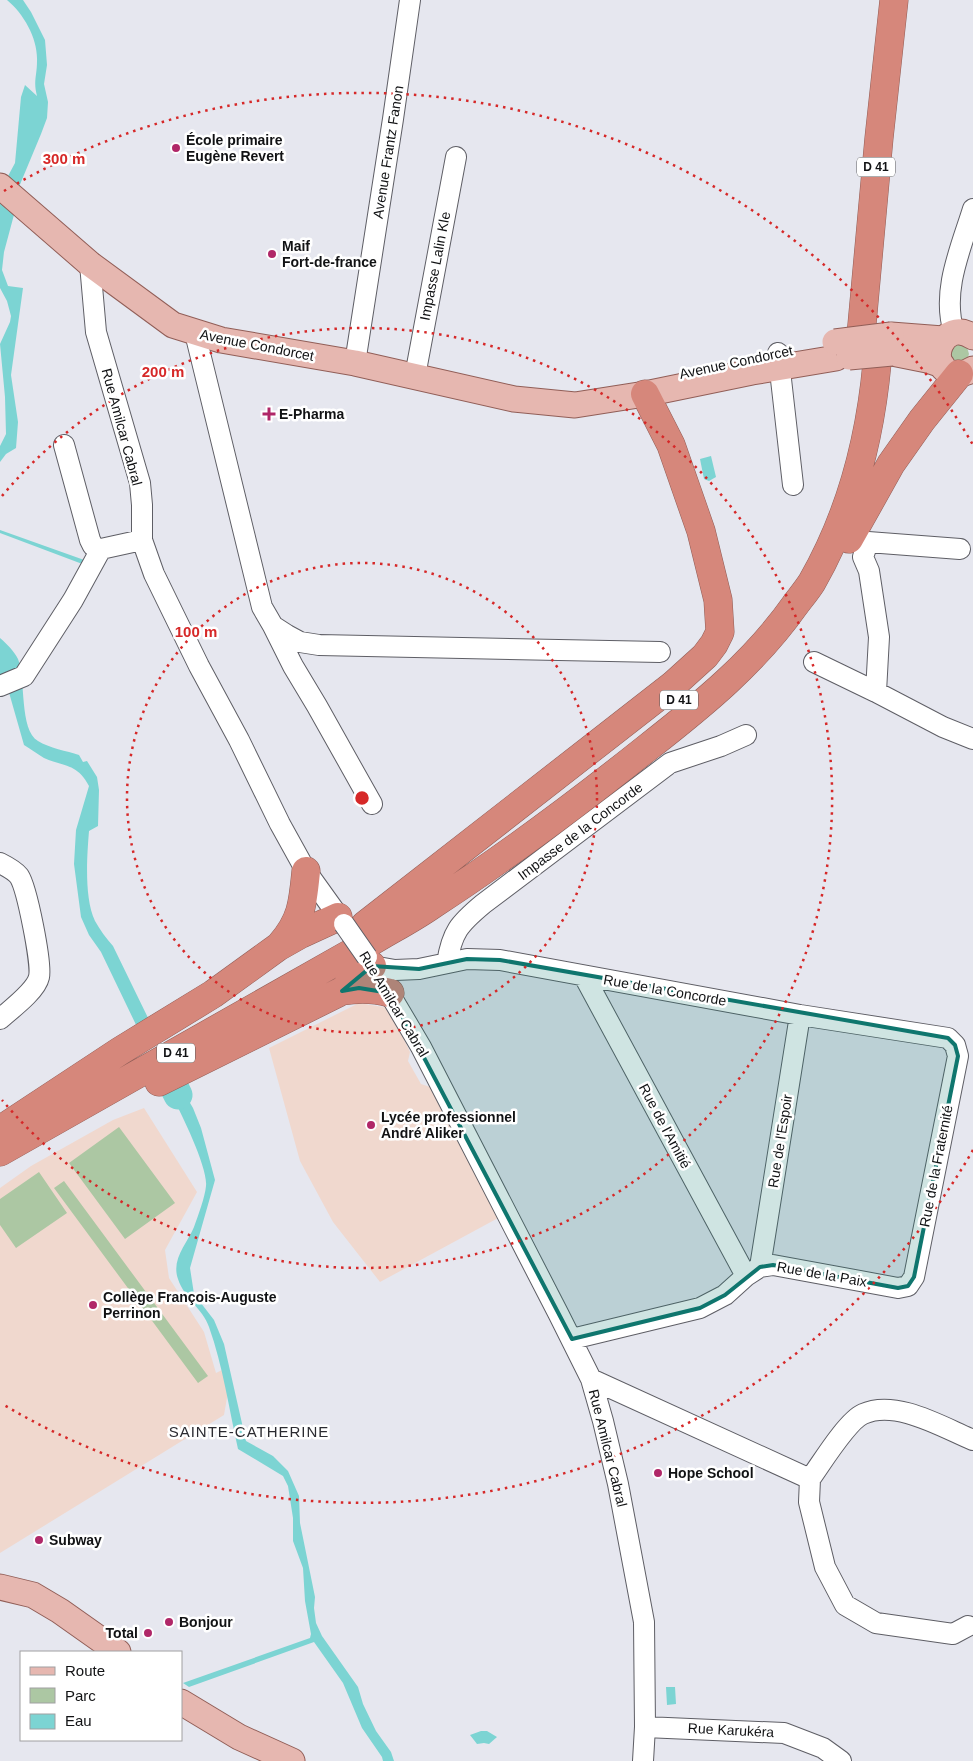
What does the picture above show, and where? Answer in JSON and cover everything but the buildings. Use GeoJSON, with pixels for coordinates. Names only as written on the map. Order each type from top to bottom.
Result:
{"type":"FeatureCollection","features":[{"type":"Feature","properties":{"kind":"highway","name":"D 41"},"geometry":{"type":"LineString","coordinates":[[356,939],[431,906],[532,836],[619,771],[729,681],[772,636],[812,582],[836,533],[855,485],[869,428],[867,348],[879,138],[894,0]]}},
{"type":"Feature","properties":{"kind":"highway","name":"D 41"},"geometry":{"type":"LineString","coordinates":[[5,1139],[356,939],[509,832],[637,734],[701,683],[757,627],[792,580],[820,532],[837,482],[867,348],[898,136],[913,0]]}},
{"type":"Feature","properties":{"kind":"highway"},"geometry":{"type":"LineString","coordinates":[[729,681],[783,640],[804,613],[820,589],[891,464],[922,420],[962,372]]}},
{"type":"Feature","properties":{"kind":"highway"},"geometry":{"type":"LineString","coordinates":[[342,991],[356,939],[673,685],[714,644],[720,632],[718,600],[701,531],[672,445],[656,387]]}},
{"type":"Feature","properties":{"kind":"highway"},"geometry":{"type":"LineString","coordinates":[[278,948],[291,933],[298,921],[302,908],[306,871]]}},
{"type":"Feature","properties":{"kind":"highway"},"geometry":{"type":"LineString","coordinates":[[5,1139],[120,1051],[214,994],[278,948],[301,934],[356,939]]}},
{"type":"Feature","properties":{"kind":"highway"},"geometry":{"type":"LineString","coordinates":[[5,1139],[77,1122],[342,991],[359,988],[390,992]]}},
{"type":"Feature","properties":{"kind":"main road","name":"Avenue Condorcet"},"geometry":{"type":"LineString","coordinates":[[0,186],[90,264],[173,325],[221,340],[355,363],[529,402],[575,405],[778,360],[957,336]]}},
{"type":"Feature","properties":{"kind":"main road"},"geometry":{"type":"LineString","coordinates":[[957,336],[938,352],[939,359],[962,372]]}},
{"type":"Feature","properties":{"kind":"main road","name":"Avenue Condorcet"},"geometry":{"type":"LineString","coordinates":[[867,348],[927,360],[962,372]]}},
{"type":"Feature","properties":{"kind":"main road"},"geometry":{"type":"LineString","coordinates":[[0,1587],[33,1595],[60,1611],[117,1651]]}},
{"type":"Feature","properties":{"kind":"main road"},"geometry":{"type":"LineString","coordinates":[[182,1703],[239,1737],[292,1761]]}},
{"type":"Feature","properties":{"kind":"street","name":"Avenue Frantz Fanon"},"geometry":{"type":"LineString","coordinates":[[355,363],[410,0]]}},
{"type":"Feature","properties":{"kind":"street","name":"Impasse Lalin Kle"},"geometry":{"type":"LineString","coordinates":[[415,376],[456,157]]}},
{"type":"Feature","properties":{"kind":"street"},"geometry":{"type":"LineString","coordinates":[[957,336],[950,311],[951,280],[973,209]]}},
{"type":"Feature","properties":{"kind":"street","name":"Rue Amilcar Cabral"},"geometry":{"type":"LineString","coordinates":[[90,264],[96,332],[140,483],[142,540],[154,574],[199,666],[306,871],[356,939],[390,992],[421,1047],[591,1379],[618,1484],[644,1622],[645,1727],[643,1761]]}},
{"type":"Feature","properties":{"kind":"street"},"geometry":{"type":"LineString","coordinates":[[195,333],[262,607],[293,666],[372,804]]}},
{"type":"Feature","properties":{"kind":"street"},"geometry":{"type":"LineString","coordinates":[[778,360],[793,485]]}},
{"type":"Feature","properties":{"kind":"street"},"geometry":{"type":"LineString","coordinates":[[64,445],[93,546],[100,549],[142,540]]}},
{"type":"Feature","properties":{"kind":"street"},"geometry":{"type":"LineString","coordinates":[[876,692],[879,637],[869,571],[863,557],[868,542],[960,549]]}},
{"type":"Feature","properties":{"kind":"street"},"geometry":{"type":"LineString","coordinates":[[1,685],[24,676],[73,600],[100,549]]}},
{"type":"Feature","properties":{"kind":"street"},"geometry":{"type":"LineString","coordinates":[[273,626],[293,638],[308,644],[660,652]]}},
{"type":"Feature","properties":{"kind":"street"},"geometry":{"type":"LineString","coordinates":[[814,662],[876,692],[943,728],[973,739]]}},
{"type":"Feature","properties":{"kind":"street","name":"Impasse de la Concorde"},"geometry":{"type":"LineString","coordinates":[[447,963],[450,944],[455,934],[464,921],[483,904],[670,763],[721,746],[746,735]]}},
{"type":"Feature","properties":{"kind":"street"},"geometry":{"type":"LineString","coordinates":[[0,863],[19,876],[28,896],[39,978],[28,994],[0,1019]]}},
{"type":"Feature","properties":{"kind":"street","name":"Rue de la Concorde"},"geometry":{"type":"LineString","coordinates":[[356,939],[395,970],[419,969],[467,959],[500,960],[800,1015],[948,1038],[956,1045]]}},
{"type":"Feature","properties":{"kind":"street","name":"Rue de l'Amitié"},"geometry":{"type":"LineString","coordinates":[[584,976],[753,1272]]}},
{"type":"Feature","properties":{"kind":"street","name":"Rue de l'Espoir"},"geometry":{"type":"LineString","coordinates":[[753,1272],[800,1015]]}},
{"type":"Feature","properties":{"kind":"street","name":"Rue de la Fraternité"},"geometry":{"type":"LineString","coordinates":[[908,1286],[914,1277],[958,1056],[956,1045]]}},
{"type":"Feature","properties":{"kind":"street","name":"Rue de la Paix"},"geometry":{"type":"LineString","coordinates":[[753,1272],[774,1265],[898,1288],[908,1286]]}},
{"type":"Feature","properties":{"kind":"street"},"geometry":{"type":"LineString","coordinates":[[572,1339],[700,1308],[725,1295],[753,1272]]}},
{"type":"Feature","properties":{"kind":"street"},"geometry":{"type":"LineString","coordinates":[[591,1379],[810,1480]]}},
{"type":"Feature","properties":{"kind":"street"},"geometry":{"type":"LineString","coordinates":[[968,1626],[953,1634],[876,1623],[845,1606],[825,1567],[809,1502],[810,1480],[842,1433],[862,1414],[881,1409],[910,1412],[973,1440]]}},
{"type":"Feature","properties":{"kind":"street","name":"Rue Karukéra"},"geometry":{"type":"LineString","coordinates":[[645,1727],[784,1733],[823,1748],[841,1761]]}},
{"type":"Feature","properties":{"kind":"highlighted area"},"geometry":{"type":"Polygon","coordinates":[[[467,959],[500,960],[948,1038],[955,1045],[958,1056],[914,1277],[908,1286],[898,1288],[773,1265],[760,1267],[725,1295],[700,1308],[572,1339],[390,993],[359,988],[342,991],[372,966],[419,969],[467,959]]]}},
{"type":"Feature","properties":{"kind":"shaded area","name":"Lycée professionnel André Aliker"},"geometry":{"type":"Polygon","coordinates":[[[359,1003],[389,1008],[410,1052],[408,1061],[421,1084],[433,1088],[500,1217],[380,1282],[333,1222],[300,1161],[269,1048],[359,1003]]]}},
{"type":"Feature","properties":{"kind":"shaded area","name":"Collège François-Auguste Perrinon"},"geometry":{"type":"Polygon","coordinates":[[[144,1108],[197,1192],[165,1250],[169,1278],[204,1332],[216,1373],[224,1369],[230,1380],[224,1415],[0,1553],[0,1188],[31,1166],[113,1120],[144,1108]]]}},
{"type":"Feature","properties":{"kind":"green space"},"geometry":{"type":"Polygon","coordinates":[[[955,343],[967,347],[969,354],[967,360],[953,363],[948,350],[955,343]]]}},
{"type":"Feature","properties":{"kind":"green space"},"geometry":{"type":"Polygon","coordinates":[[[119,1127],[175,1203],[125,1239],[69,1163],[119,1127]]]}},
{"type":"Feature","properties":{"kind":"green space"},"geometry":{"type":"Polygon","coordinates":[[[39,1172],[67,1213],[16,1248],[0,1225],[0,1199],[39,1172]]]}},
{"type":"Feature","properties":{"kind":"green space"},"geometry":{"type":"Polygon","coordinates":[[[64,1181],[208,1376],[198,1383],[54,1188],[64,1181]]]}},
{"type":"Feature","properties":{"kind":"water"},"geometry":{"type":"Polygon","coordinates":[[[7,0],[23,0],[45,40],[47,65],[44,84],[48,102],[47,118],[16,194],[15,211],[4,252],[2,270],[8,286],[23,288],[11,375],[18,422],[16,448],[6,454],[0,462],[0,446],[6,434],[0,344],[11,316],[7,301],[0,288],[0,191],[15,163],[21,97],[25,85],[37,96],[35,86],[37,53],[35,44],[29,27],[19,12],[7,0]]]}},
{"type":"Feature","properties":{"kind":"water"},"geometry":{"type":"Polygon","coordinates":[[[711,456],[716,477],[709,481],[704,479],[700,459],[711,456]]]}},
{"type":"Feature","properties":{"kind":"water"},"geometry":{"type":"Polygon","coordinates":[[[0,530],[87,561],[85,565],[0,533],[0,530]]]}},
{"type":"Feature","properties":{"kind":"water"},"geometry":{"type":"Polygon","coordinates":[[[0,638],[18,659],[22,678],[25,715],[32,735],[47,746],[79,755],[83,762],[87,761],[97,777],[99,790],[98,826],[89,831],[88,841],[87,877],[89,901],[95,921],[113,946],[151,1024],[139,1031],[101,952],[89,935],[81,917],[74,864],[76,830],[89,786],[75,769],[44,758],[24,745],[8,689],[0,675],[0,638]]]}},
{"type":"Feature","properties":{"kind":"water"},"geometry":{"type":"Polygon","coordinates":[[[183,1091],[193,1108],[201,1128],[215,1180],[190,1268],[194,1294],[214,1320],[224,1344],[246,1441],[273,1456],[288,1471],[299,1496],[300,1523],[315,1597],[316,1623],[322,1636],[358,1687],[363,1704],[376,1731],[391,1752],[394,1761],[383,1761],[362,1728],[343,1683],[314,1642],[189,1687],[183,1683],[310,1638],[311,1634],[305,1601],[303,1568],[293,1541],[293,1518],[288,1486],[283,1476],[238,1449],[222,1372],[209,1327],[181,1286],[176,1272],[178,1258],[194,1227],[206,1186],[206,1178],[199,1155],[173,1098],[183,1091]]]}},
{"type":"Feature","properties":{"kind":"water"},"geometry":{"type":"Polygon","coordinates":[[[666,1687],[675,1687],[676,1704],[667,1705],[666,1687]]]}},
{"type":"Feature","properties":{"kind":"water"},"geometry":{"type":"Polygon","coordinates":[[[487,1731],[497,1737],[489,1744],[477,1744],[470,1735],[487,1731]]]}},
{"type":"Feature","properties":{"kind":"waterway"},"geometry":{"type":"LineString","coordinates":[[172,1083],[178,1095]]}},
{"type":"Feature","properties":{"kind":"place","name":"École primaire Eugène Revert"},"geometry":{"type":"Point","coordinates":[176,148]}},
{"type":"Feature","properties":{"kind":"place","name":"Maif Fort-de-france"},"geometry":{"type":"Point","coordinates":[272,254]}},
{"type":"Feature","properties":{"kind":"place","name":"E-Pharma"},"geometry":{"type":"Point","coordinates":[269,414]}},
{"type":"Feature","properties":{"kind":"place","name":"Lycée professionnel André Aliker"},"geometry":{"type":"Point","coordinates":[371,1125]}},
{"type":"Feature","properties":{"kind":"place","name":"Collège François-Auguste Perrinon"},"geometry":{"type":"Point","coordinates":[93,1305]}},
{"type":"Feature","properties":{"kind":"place","name":"Hope School"},"geometry":{"type":"Point","coordinates":[658,1473]}},
{"type":"Feature","properties":{"kind":"place","name":"Subway"},"geometry":{"type":"Point","coordinates":[39,1540]}},
{"type":"Feature","properties":{"kind":"place","name":"Bonjour"},"geometry":{"type":"Point","coordinates":[169,1622]}},
{"type":"Feature","properties":{"kind":"place","name":"Total"},"geometry":{"type":"Point","coordinates":[148,1633]}},
{"type":"Feature","properties":{"kind":"district","name":"SAINTE-CATHERINE"},"geometry":{"type":"Point","coordinates":[249,1431]}}]}
